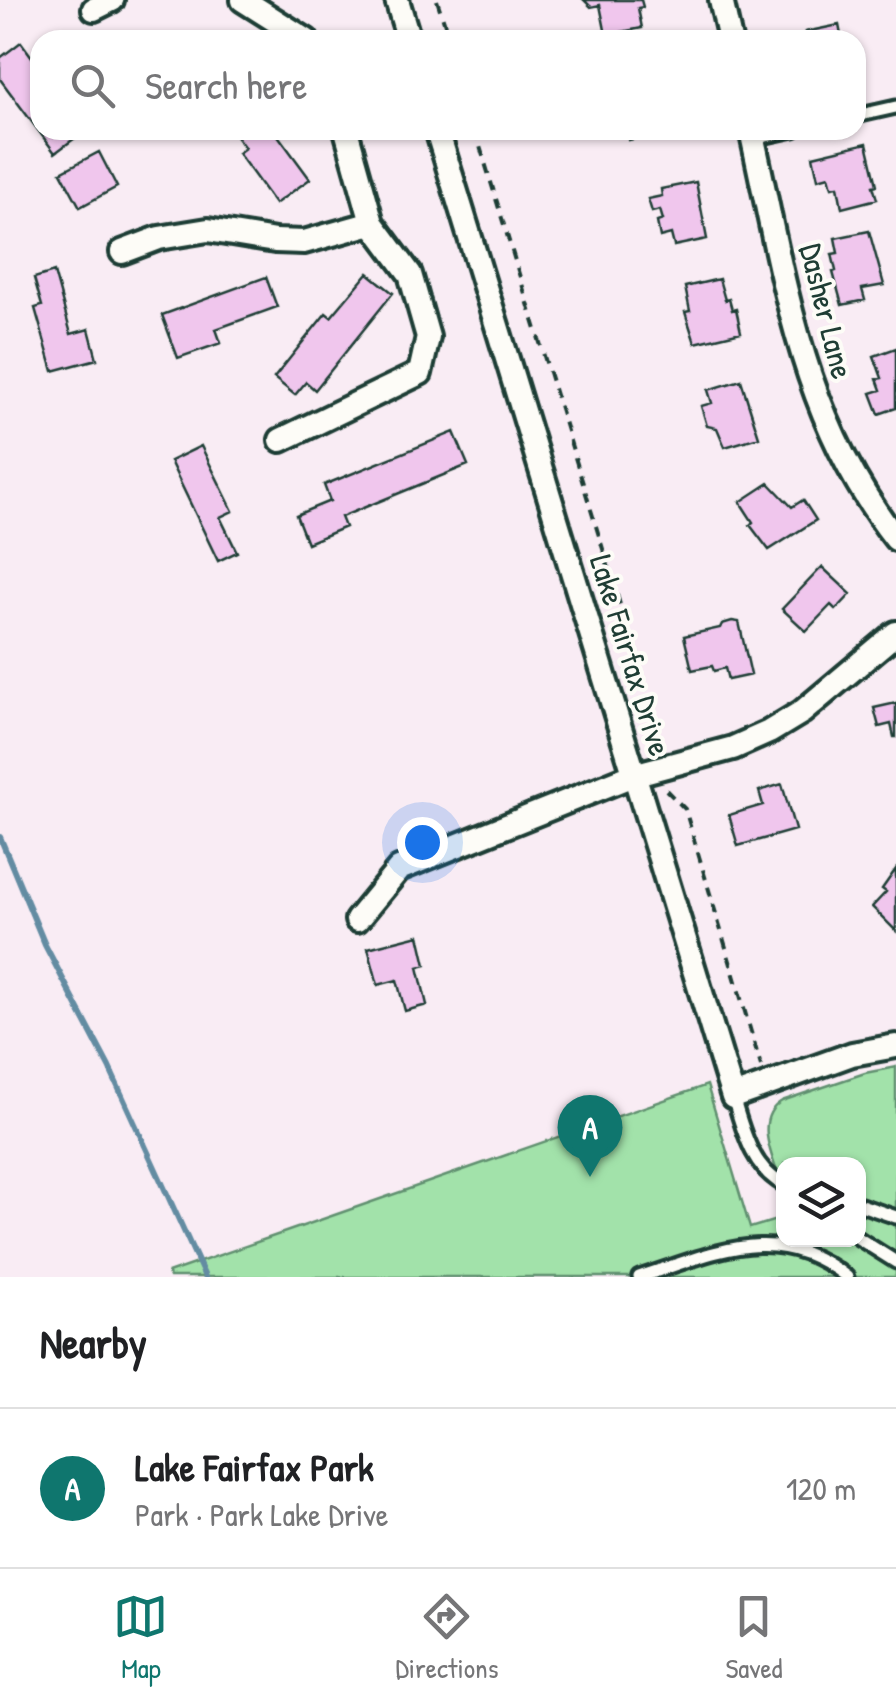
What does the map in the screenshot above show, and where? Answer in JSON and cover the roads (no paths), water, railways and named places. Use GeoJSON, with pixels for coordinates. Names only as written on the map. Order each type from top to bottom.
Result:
{"type":"FeatureCollection","features":[{"type":"Feature","properties":{"kind":"street"},"geometry":{"type":"LineString","coordinates":[[243,0],[294,30]]}},
{"type":"Feature","properties":{"kind":"street"},"geometry":{"type":"LineString","coordinates":[[397,0],[406,30]]}},
{"type":"Feature","properties":{"kind":"street"},"geometry":{"type":"LineString","coordinates":[[721,0],[728,30]]}},
{"type":"Feature","properties":{"kind":"street"},"geometry":{"type":"LineString","coordinates":[[281,440],[420,373],[428,337],[410,274],[372,223],[349,140]]}},
{"type":"Feature","properties":{"kind":"street","name":"Lake Fairfax Drive"},"geometry":{"type":"LineString","coordinates":[[440,140],[733,1097]]}},
{"type":"Feature","properties":{"kind":"street","name":"Dasher Lane"},"geometry":{"type":"LineString","coordinates":[[753,140],[804,363],[820,410],[841,457],[896,539]]}},
{"type":"Feature","properties":{"kind":"street"},"geometry":{"type":"LineString","coordinates":[[122,252],[159,238],[208,230],[275,242],[304,242],[372,223]]}},
{"type":"Feature","properties":{"kind":"street"},"geometry":{"type":"LineString","coordinates":[[358,920],[399,870],[633,776],[733,748],[769,732],[802,712],[896,633]]}},
{"type":"Feature","properties":{"kind":"street"},"geometry":{"type":"LineString","coordinates":[[733,1097],[852,1054],[896,1046]]}},
{"type":"Feature","properties":{"kind":"lane"},"geometry":{"type":"LineString","coordinates":[[866,114],[896,107]]}},
{"type":"Feature","properties":{"kind":"lane","name":"Lake Fairfax Drive"},"geometry":{"type":"LineString","coordinates":[[733,1097],[749,1147],[776,1181]]}},
{"type":"Feature","properties":{"kind":"lane"},"geometry":{"type":"LineString","coordinates":[[866,1207],[896,1218]]}},
{"type":"Feature","properties":{"kind":"lane"},"geometry":{"type":"LineString","coordinates":[[866,1243],[896,1262]]}},
{"type":"Feature","properties":{"kind":"lane"},"geometry":{"type":"LineString","coordinates":[[639,1277],[736,1246],[781,1246],[811,1253],[847,1277]]}},
{"type":"Feature","properties":{"kind":"waterway"},"geometry":{"type":"LineString","coordinates":[[0,837],[45,945],[109,1067],[205,1277]]}},
{"type":"Feature","properties":{"kind":"place","name":"Lake Fairfax Park"},"geometry":{"type":"Point","coordinates":[590,1177]}}]}
